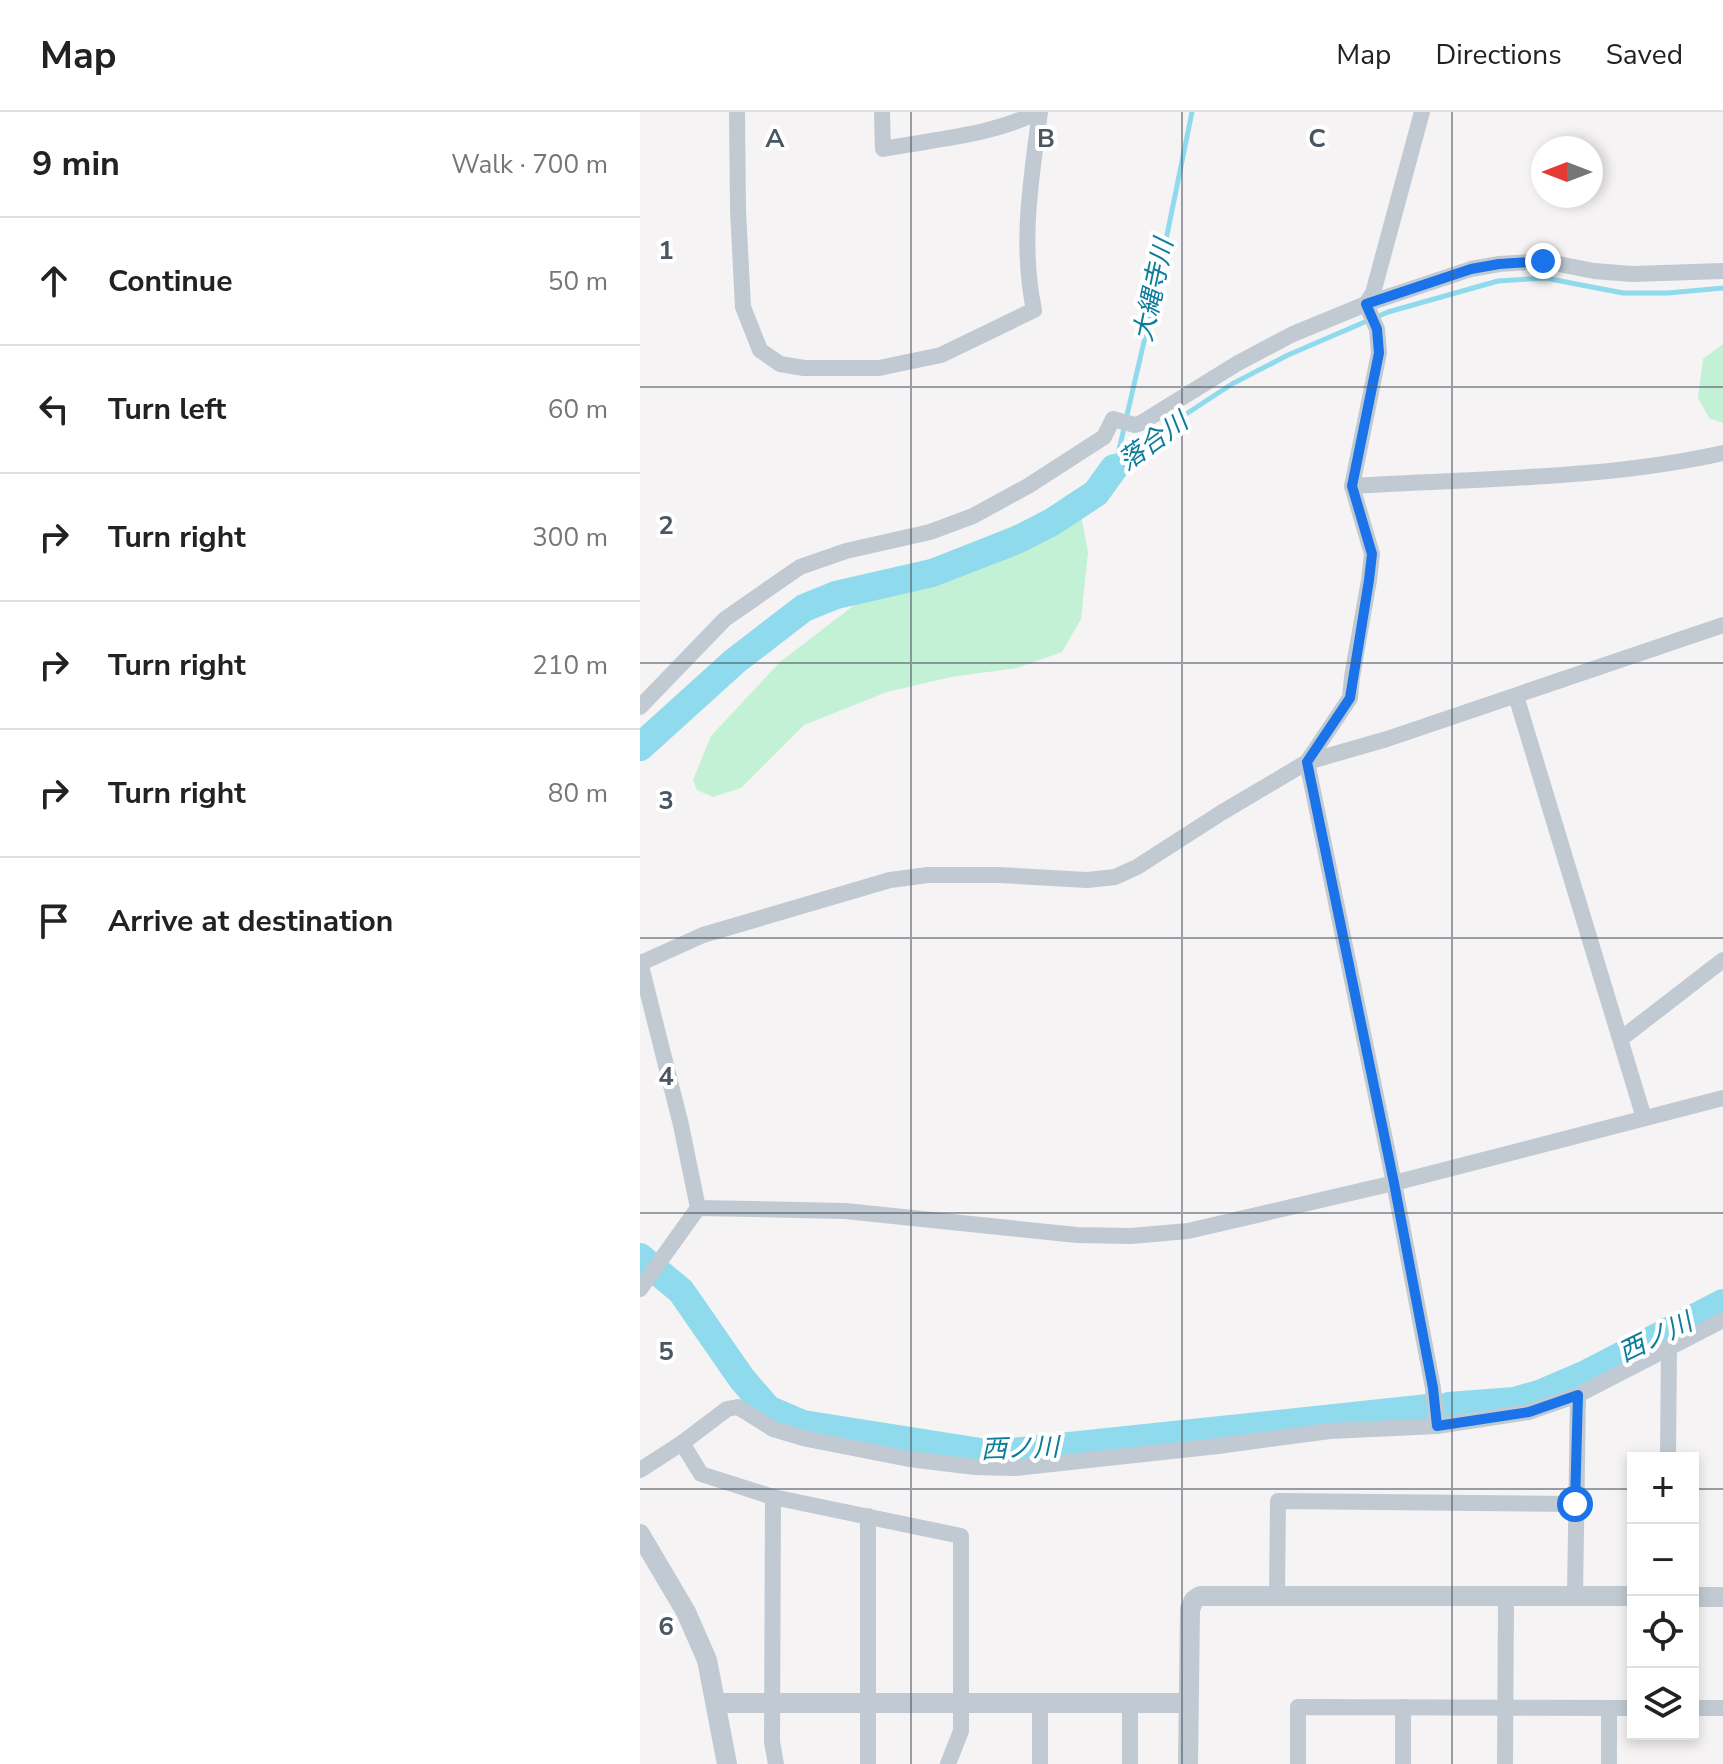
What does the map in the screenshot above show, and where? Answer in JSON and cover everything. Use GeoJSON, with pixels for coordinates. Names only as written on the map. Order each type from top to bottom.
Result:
{"type":"FeatureCollection","features":[{"type":"Feature","properties":{"kind":"street"},"geometry":{"type":"LineString","coordinates":[[737,112],[743,307],[760,350],[780,364],[804,368],[879,368],[941,355],[1034,310],[1027,275],[1028,219],[1039,112]]}},
{"type":"Feature","properties":{"kind":"street"},"geometry":{"type":"LineString","coordinates":[[882,112],[883,149],[986,131],[1014,124],[1039,112]]}},
{"type":"Feature","properties":{"kind":"street"},"geometry":{"type":"LineString","coordinates":[[1366,304],[1373,293],[1422,112]]}},
{"type":"Feature","properties":{"kind":"street"},"geometry":{"type":"LineString","coordinates":[[640,707],[725,619],[800,567],[846,551],[930,532],[973,516],[1041,478],[1104,437],[1113,419],[1127,423],[1293,334],[1366,304],[1471,269],[1499,264],[1543,261],[1594,271],[1632,274],[1723,271]]}},
{"type":"Feature","properties":{"kind":"street"},"geometry":{"type":"LineString","coordinates":[[1366,304],[1377,329],[1379,353],[1352,486],[1372,554],[1350,698],[1307,762],[1394,1183],[1433,1388],[1437,1426]]}},
{"type":"Feature","properties":{"kind":"street"},"geometry":{"type":"LineString","coordinates":[[1352,486],[1604,471],[1681,463],[1723,453]]}},
{"type":"Feature","properties":{"kind":"street"},"geometry":{"type":"LineString","coordinates":[[648,1276],[698,1208],[641,963],[703,935],[890,880],[928,875],[1087,880],[1115,877],[1137,867],[1307,762],[1516,696],[1723,625]]}},
{"type":"Feature","properties":{"kind":"street"},"geometry":{"type":"LineString","coordinates":[[1516,696],[1644,1118]]}},
{"type":"Feature","properties":{"kind":"street"},"geometry":{"type":"LineString","coordinates":[[1622,1038],[1723,960]]}},
{"type":"Feature","properties":{"kind":"street"},"geometry":{"type":"LineString","coordinates":[[698,1208],[845,1211],[1077,1235],[1131,1236],[1188,1231],[1394,1183],[1723,1098]]}},
{"type":"Feature","properties":{"kind":"street"},"geometry":{"type":"LineString","coordinates":[[640,1470],[727,1409],[738,1407],[773,1429],[807,1439],[909,1459],[975,1467],[1015,1468],[1330,1431],[1437,1426],[1529,1412],[1578,1395],[1723,1320]]}},
{"type":"Feature","properties":{"kind":"street"},"geometry":{"type":"LineString","coordinates":[[1668,1452],[1669,1347]]}},
{"type":"Feature","properties":{"kind":"street"},"geometry":{"type":"LineString","coordinates":[[1575,1596],[1578,1395]]}},
{"type":"Feature","properties":{"kind":"street"},"geometry":{"type":"LineString","coordinates":[[682,1443],[701,1474],[773,1497],[961,1536],[961,1731],[948,1764]]}},
{"type":"Feature","properties":{"kind":"street"},"geometry":{"type":"LineString","coordinates":[[773,1497],[772,1742],[776,1764]]}},
{"type":"Feature","properties":{"kind":"street"},"geometry":{"type":"LineString","coordinates":[[1277,1595],[1278,1501],[1575,1504]]}},
{"type":"Feature","properties":{"kind":"street"},"geometry":{"type":"LineString","coordinates":[[868,1516],[868,1764]]}},
{"type":"Feature","properties":{"kind":"street"},"geometry":{"type":"LineString","coordinates":[[640,1534],[686,1612],[707,1660],[727,1764]]}},
{"type":"Feature","properties":{"kind":"street"},"geometry":{"type":"LineString","coordinates":[[1188,1764],[1190,1609],[1194,1600],[1210,1595],[1627,1596]]}},
{"type":"Feature","properties":{"kind":"street"},"geometry":{"type":"LineString","coordinates":[[1699,1597],[1723,1597]]}},
{"type":"Feature","properties":{"kind":"street"},"geometry":{"type":"LineString","coordinates":[[1505,1764],[1506,1598]]}},
{"type":"Feature","properties":{"kind":"street"},"geometry":{"type":"LineString","coordinates":[[716,1703],[1188,1703]]}},
{"type":"Feature","properties":{"kind":"street"},"geometry":{"type":"LineString","coordinates":[[1040,1703],[1040,1764]]}},
{"type":"Feature","properties":{"kind":"street"},"geometry":{"type":"LineString","coordinates":[[1130,1703],[1130,1764]]}},
{"type":"Feature","properties":{"kind":"street"},"geometry":{"type":"LineString","coordinates":[[1298,1764],[1298,1707],[1627,1708]]}},
{"type":"Feature","properties":{"kind":"street"},"geometry":{"type":"LineString","coordinates":[[1403,1707],[1403,1764]]}},
{"type":"Feature","properties":{"kind":"street"},"geometry":{"type":"LineString","coordinates":[[1699,1708],[1723,1708]]}},
{"type":"Feature","properties":{"kind":"street"},"geometry":{"type":"LineString","coordinates":[[1609,1709],[1609,1764]]}},
{"type":"Feature","properties":{"kind":"green space"},"geometry":{"type":"Polygon","coordinates":[[[1723,344],[1723,423],[1709,418],[1698,398],[1703,359],[1723,344]]]}},
{"type":"Feature","properties":{"kind":"green space"},"geometry":{"type":"Polygon","coordinates":[[[1081,515],[1088,552],[1081,619],[1062,652],[1017,668],[951,677],[887,692],[804,725],[741,788],[713,797],[697,790],[693,780],[711,736],[780,662],[874,590],[953,550],[1037,516],[1081,515]]]}},
{"type":"Feature","properties":{"kind":"waterway","name":"大縄寺川"},"geometry":{"type":"LineString","coordinates":[[1115,467],[1155,294],[1192,112]]}},
{"type":"Feature","properties":{"kind":"waterway","name":"落合川"},"geometry":{"type":"LineString","coordinates":[[1114,468],[1180,418],[1232,384],[1288,355],[1388,312],[1498,281],[1545,278],[1623,293],[1723,288]]}},
{"type":"Feature","properties":{"kind":"waterway","name":"落合川"},"geometry":{"type":"LineString","coordinates":[[640,747],[735,661],[804,608],[836,595],[932,573],[1017,540],[1052,522],[1096,493],[1114,468]]}},
{"type":"Feature","properties":{"kind":"waterway","name":"西ノ川"},"geometry":{"type":"LineString","coordinates":[[640,1257],[681,1291],[742,1379],[768,1409],[803,1424],[993,1454],[1428,1408]]}},
{"type":"Feature","properties":{"kind":"waterway","name":"西ノ川"},"geometry":{"type":"LineString","coordinates":[[1449,1406],[1514,1401],[1539,1394],[1588,1373],[1723,1303]]}},
{"type":"Feature","properties":{"kind":"route"},"geometry":{"type":"LineString","coordinates":[[1543,261],[1471,269],[1366,304],[1377,329],[1379,353],[1352,486],[1372,554],[1369,580],[1350,698],[1307,762],[1394,1183],[1433,1388],[1437,1426],[1529,1412],[1578,1395],[1575,1504]]}}]}
